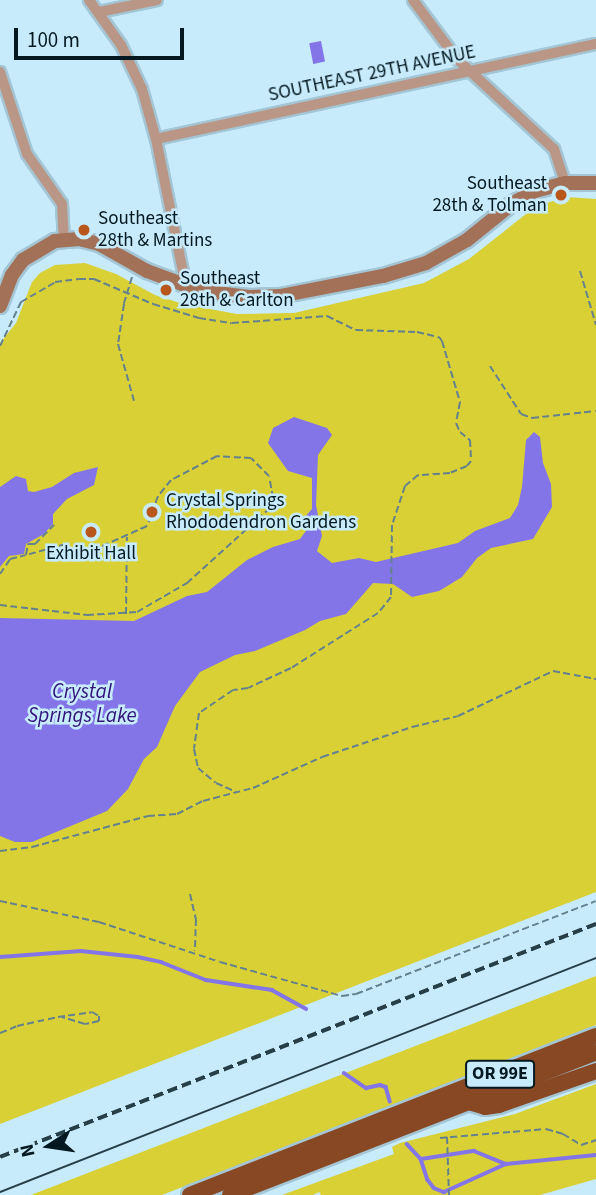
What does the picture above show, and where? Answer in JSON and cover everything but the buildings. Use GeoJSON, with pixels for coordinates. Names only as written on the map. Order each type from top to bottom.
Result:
{"type":"FeatureCollection","features":[{"type":"Feature","properties":{"kind":"highway","name":"OR 99E"},"geometry":{"type":"LineString","coordinates":[[230,1195],[596,1036]]}},
{"type":"Feature","properties":{"kind":"highway","name":"OR 99E"},"geometry":{"type":"LineString","coordinates":[[190,1195],[398,1122],[469,1102],[596,1052]]}},
{"type":"Feature","properties":{"kind":"highway"},"geometry":{"type":"LineString","coordinates":[[469,1102],[485,1107],[499,1105],[596,1071]]}},
{"type":"Feature","properties":{"kind":"main road"},"geometry":{"type":"LineString","coordinates":[[0,306],[12,275],[23,260],[46,244],[64,240],[79,239],[99,244],[136,265],[186,286],[232,296],[264,297],[309,292],[399,272],[426,263],[450,250],[523,197],[565,183],[596,183]]}},
{"type":"Feature","properties":{"kind":"street"},"geometry":{"type":"LineString","coordinates":[[89,0],[133,68],[156,139],[186,286]]}},
{"type":"Feature","properties":{"kind":"street"},"geometry":{"type":"LineString","coordinates":[[99,12],[158,0]]}},
{"type":"Feature","properties":{"kind":"street"},"geometry":{"type":"LineString","coordinates":[[413,0],[442,42],[469,71],[550,143],[560,159],[565,183]]}},
{"type":"Feature","properties":{"kind":"street","name":"SOUTHEAST 29TH AVENUE"},"geometry":{"type":"LineString","coordinates":[[156,139],[596,44]]}},
{"type":"Feature","properties":{"kind":"street"},"geometry":{"type":"LineString","coordinates":[[0,72],[22,142],[58,196],[64,212],[64,240]]}},
{"type":"Feature","properties":{"kind":"street"},"geometry":{"type":"LineString","coordinates":[[267,1195],[272,1179]]}},
{"type":"Feature","properties":{"kind":"path"},"geometry":{"type":"LineString","coordinates":[[134,401],[118,344],[127,294],[136,265]]}},
{"type":"Feature","properties":{"kind":"path"},"geometry":{"type":"LineString","coordinates":[[580,271],[596,325]]}},
{"type":"Feature","properties":{"kind":"path"},"geometry":{"type":"LineString","coordinates":[[0,346],[17,306],[55,282],[94,279],[186,315],[232,323],[315,315],[346,323],[356,330],[417,332],[439,337],[460,402],[456,423],[460,432],[470,440],[473,456],[467,466],[450,473],[418,475],[405,486],[392,524],[391,597],[366,623],[291,668],[248,688],[233,690],[199,712],[195,763],[216,783],[236,792]]}},
{"type":"Feature","properties":{"kind":"path"},"geometry":{"type":"LineString","coordinates":[[490,366],[521,414],[532,418],[596,411]]}},
{"type":"Feature","properties":{"kind":"path"},"geometry":{"type":"LineString","coordinates":[[0,574],[10,559],[66,544],[74,552],[89,552],[147,526],[158,496],[171,480],[218,456],[251,458],[269,476],[273,498],[264,514],[180,587],[137,612],[86,615],[0,605]]}},
{"type":"Feature","properties":{"kind":"path"},"geometry":{"type":"LineString","coordinates":[[26,555],[29,544],[35,544],[54,525]]}},
{"type":"Feature","properties":{"kind":"path"},"geometry":{"type":"LineString","coordinates":[[126,614],[124,586],[127,536]]}},
{"type":"Feature","properties":{"kind":"path"},"geometry":{"type":"LineString","coordinates":[[0,851],[32,847],[148,816],[177,814],[203,801],[295,772],[322,757],[412,727],[458,716],[553,671],[596,679]]}},
{"type":"Feature","properties":{"kind":"path"},"geometry":{"type":"LineString","coordinates":[[190,894],[196,919],[195,952]]}},
{"type":"Feature","properties":{"kind":"path"},"geometry":{"type":"LineString","coordinates":[[0,901],[73,915],[330,995],[356,995],[596,901]]}},
{"type":"Feature","properties":{"kind":"path"},"geometry":{"type":"LineString","coordinates":[[0,1033],[17,1026],[62,1017],[92,1012],[99,1016],[95,1024],[62,1017]]}},
{"type":"Feature","properties":{"kind":"path"},"geometry":{"type":"LineString","coordinates":[[440,1138],[546,1129],[563,1134],[581,1145],[596,1140]]}},
{"type":"Feature","properties":{"kind":"path"},"geometry":{"type":"LineString","coordinates":[[447,1139],[449,1195]]}},
{"type":"Feature","properties":{"kind":"shaded area"},"geometry":{"type":"Polygon","coordinates":[[[567,197],[596,199],[596,892],[0,1124],[0,343],[16,323],[32,282],[40,273],[55,265],[85,263],[116,274],[155,295],[183,304],[237,314],[294,313],[424,283],[469,259],[526,214],[543,204],[567,197]]]}},
{"type":"Feature","properties":{"kind":"shaded area"},"geometry":{"type":"Polygon","coordinates":[[[596,976],[596,1025],[162,1195],[31,1195],[596,976]]]}},
{"type":"Feature","properties":{"kind":"shaded area"},"geometry":{"type":"Polygon","coordinates":[[[596,1084],[596,1179],[540,1195],[321,1195],[319,1192],[313,1195],[282,1195],[394,1154],[392,1147],[400,1143],[515,1114],[596,1084]]]}},
{"type":"Feature","properties":{"kind":"water"},"geometry":{"type":"Polygon","coordinates":[[[321,41],[325,62],[313,64],[309,43],[321,41]]]}},
{"type":"Feature","properties":{"kind":"water","name":"Crystal Springs Lake"},"geometry":{"type":"Polygon","coordinates":[[[294,417],[327,428],[332,435],[318,455],[316,505],[322,536],[317,551],[332,563],[359,558],[376,562],[458,543],[475,531],[510,518],[518,505],[522,487],[526,440],[534,432],[540,437],[543,463],[551,484],[552,507],[533,539],[491,548],[477,558],[462,577],[439,591],[412,597],[393,584],[373,583],[346,614],[320,621],[305,630],[255,651],[235,655],[200,672],[175,706],[157,747],[144,759],[128,789],[107,811],[32,842],[15,842],[0,836],[0,618],[134,621],[187,596],[207,592],[247,560],[273,547],[300,539],[308,528],[303,519],[312,509],[312,478],[288,471],[268,443],[273,428],[294,417]]]}},
{"type":"Feature","properties":{"kind":"water"},"geometry":{"type":"Polygon","coordinates":[[[98,467],[94,485],[67,499],[53,514],[53,524],[44,534],[26,544],[24,554],[9,556],[0,567],[0,487],[16,476],[26,479],[28,491],[34,492],[52,487],[74,473],[98,467]]]}},
{"type":"Feature","properties":{"kind":"waterway"},"geometry":{"type":"LineString","coordinates":[[0,957],[81,951],[138,957],[161,962],[206,980],[272,990],[306,1009]]}},
{"type":"Feature","properties":{"kind":"waterway"},"geometry":{"type":"LineString","coordinates":[[344,1073],[366,1088],[380,1085],[386,1087],[390,1101]]}},
{"type":"Feature","properties":{"kind":"waterway"},"geometry":{"type":"LineString","coordinates":[[407,1144],[421,1159],[474,1151],[506,1164],[596,1155]]}},
{"type":"Feature","properties":{"kind":"waterway"},"geometry":{"type":"LineString","coordinates":[[421,1159],[428,1180],[434,1188],[444,1192],[506,1164]]}},
{"type":"Feature","properties":{"kind":"tram line"},"geometry":{"type":"LineString","coordinates":[[0,1192],[596,958]]}},
{"type":"Feature","properties":{"kind":"railway"},"geometry":{"type":"LineString","coordinates":[[0,1157],[596,924]]}},
{"type":"Feature","properties":{"kind":"place","name":"Southeast 28th & Tolman"},"geometry":{"type":"Point","coordinates":[561,195]}},
{"type":"Feature","properties":{"kind":"place","name":"Southeast 28th & Martins"},"geometry":{"type":"Point","coordinates":[84,230]}},
{"type":"Feature","properties":{"kind":"place","name":"Southeast 28th & Carlton"},"geometry":{"type":"Point","coordinates":[166,290]}},
{"type":"Feature","properties":{"kind":"place","name":"Crystal Springs Rhododendron Gardens"},"geometry":{"type":"Point","coordinates":[152,512]}},
{"type":"Feature","properties":{"kind":"place","name":"Exhibit Hall"},"geometry":{"type":"Point","coordinates":[91,532]}}]}
